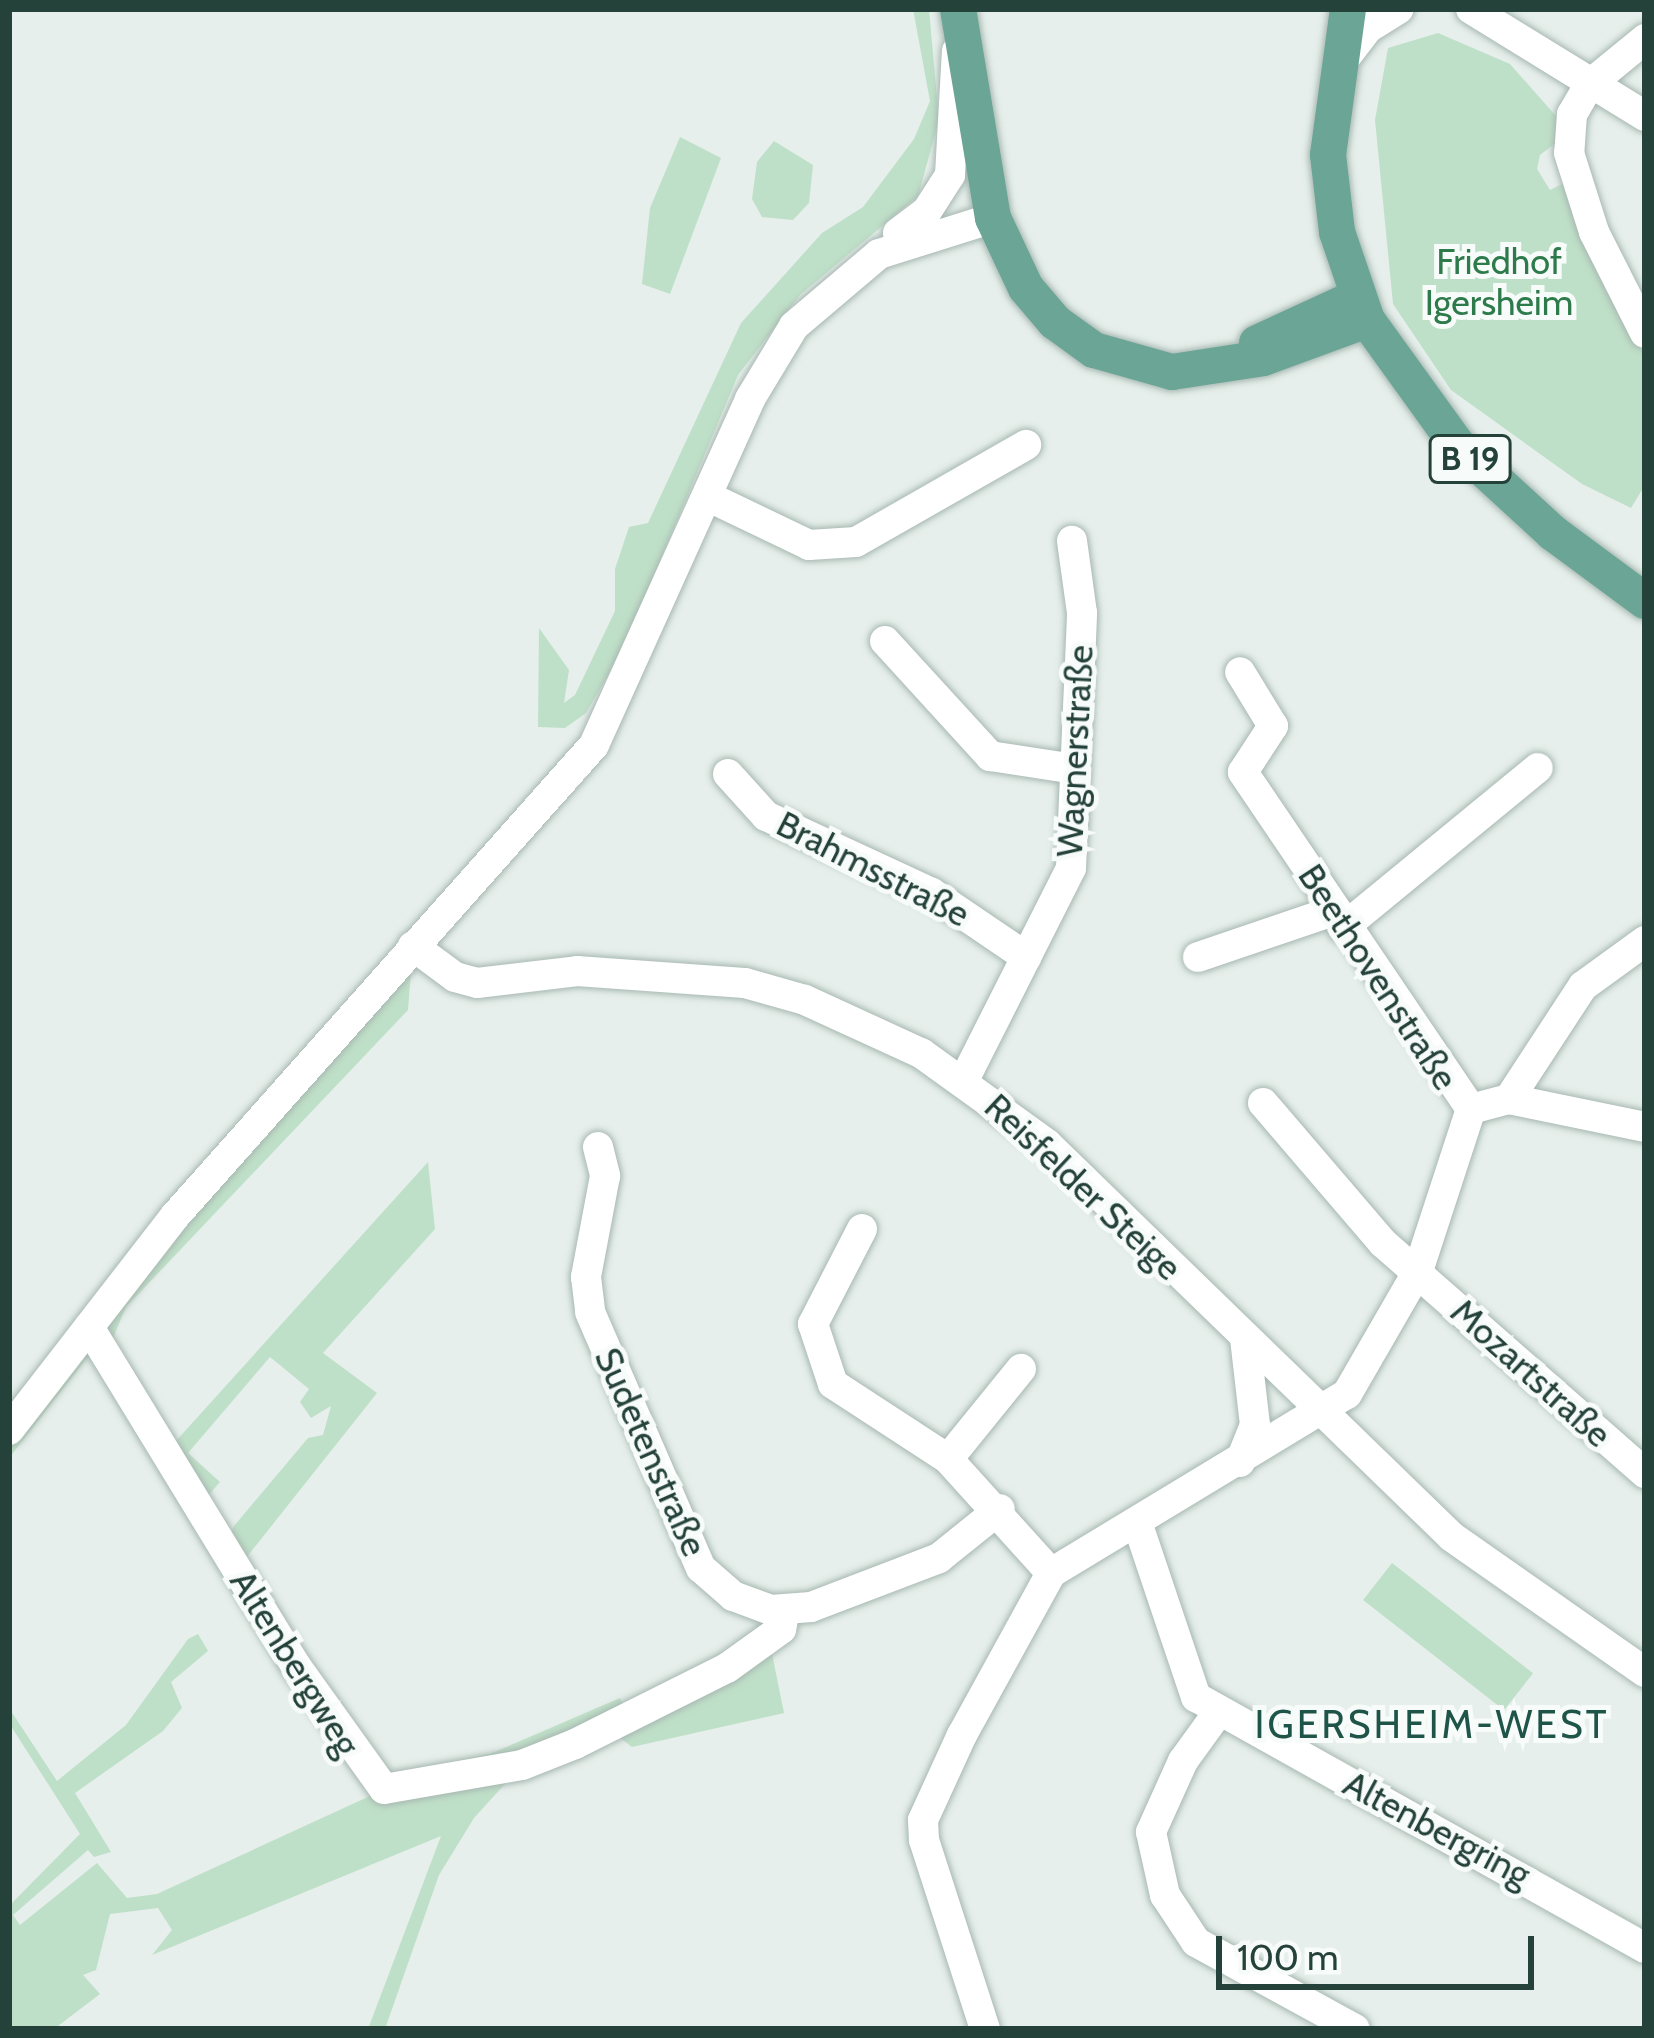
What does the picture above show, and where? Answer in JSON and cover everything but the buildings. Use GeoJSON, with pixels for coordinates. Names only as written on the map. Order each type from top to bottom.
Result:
{"type":"FeatureCollection","features":[{"type":"Feature","properties":{"kind":"main road"},"geometry":{"type":"LineString","coordinates":[[1348,9],[1334,72],[1328,154],[1337,232],[1362,308]]}},
{"type":"Feature","properties":{"kind":"main road"},"geometry":{"type":"LineString","coordinates":[[960,19],[991,208],[1026,288],[1094,350],[1172,372],[1213,368],[1263,358],[1362,308]]}},
{"type":"Feature","properties":{"kind":"main road"},"geometry":{"type":"LineString","coordinates":[[1301,319],[1337,232]]}},
{"type":"Feature","properties":{"kind":"main road"},"geometry":{"type":"LineString","coordinates":[[1213,368],[1301,319],[1362,308]]}},
{"type":"Feature","properties":{"kind":"main road","name":"B 19"},"geometry":{"type":"LineString","coordinates":[[1362,308],[1457,445],[1602,571],[1645,601]]}},
{"type":"Feature","properties":{"kind":"street"},"geometry":{"type":"LineString","coordinates":[[1334,72],[1369,28],[1399,9]]}},
{"type":"Feature","properties":{"kind":"street"},"geometry":{"type":"LineString","coordinates":[[1478,11],[1645,116]]}},
{"type":"Feature","properties":{"kind":"street"},"geometry":{"type":"LineString","coordinates":[[858,268],[868,252],[927,211],[950,176],[960,19]]}},
{"type":"Feature","properties":{"kind":"street"},"geometry":{"type":"LineString","coordinates":[[1645,39],[1589,85],[1572,114],[1569,152],[1594,232],[1645,334]]}},
{"type":"Feature","properties":{"kind":"street"},"geometry":{"type":"LineString","coordinates":[[927,211],[991,208]]}},
{"type":"Feature","properties":{"kind":"street"},"geometry":{"type":"LineString","coordinates":[[9,1430],[175,1216],[594,745],[750,399],[794,326],[858,268],[907,239],[991,208]]}},
{"type":"Feature","properties":{"kind":"street"},"geometry":{"type":"LineString","coordinates":[[709,497],[809,545],[856,542],[1027,445]]}},
{"type":"Feature","properties":{"kind":"street","name":"Wagnerstraße"},"geometry":{"type":"LineString","coordinates":[[964,1080],[1071,868],[1082,613],[1072,541]]}},
{"type":"Feature","properties":{"kind":"street"},"geometry":{"type":"LineString","coordinates":[[886,641],[990,756],[1075,769]]}},
{"type":"Feature","properties":{"kind":"street","name":"Beethovenstraße"},"geometry":{"type":"LineString","coordinates":[[1240,672],[1273,726],[1243,772],[1338,920],[1471,1109],[1418,1271],[1347,1394],[1318,1412]]}},
{"type":"Feature","properties":{"kind":"street"},"geometry":{"type":"LineString","coordinates":[[1198,957],[1338,920],[1538,768]]}},
{"type":"Feature","properties":{"kind":"street","name":"Brahmsstraße"},"geometry":{"type":"LineString","coordinates":[[728,774],[766,816],[932,893],[1026,957]]}},
{"type":"Feature","properties":{"kind":"street"},"geometry":{"type":"LineString","coordinates":[[1509,1099],[1583,986],[1645,941]]}},
{"type":"Feature","properties":{"kind":"street","name":"Reisfelder Steige"},"geometry":{"type":"LineString","coordinates":[[413,946],[455,977],[478,982],[577,971],[745,982],[868,1027],[964,1080],[1048,1144],[1452,1538],[1645,1672]]}},
{"type":"Feature","properties":{"kind":"street"},"geometry":{"type":"LineString","coordinates":[[1471,1109],[1509,1099],[1645,1127]]}},
{"type":"Feature","properties":{"kind":"street","name":"Mozartstraße"},"geometry":{"type":"LineString","coordinates":[[1263,1103],[1383,1243],[1645,1473]]}},
{"type":"Feature","properties":{"kind":"street","name":"Sudetenstraße"},"geometry":{"type":"LineString","coordinates":[[598,1147],[605,1176],[586,1277],[597,1330],[701,1568],[733,1596],[785,1610]]}},
{"type":"Feature","properties":{"kind":"street"},"geometry":{"type":"LineString","coordinates":[[862,1229],[813,1324],[817,1353],[833,1384],[948,1459],[1000,1510],[1051,1573]]}},
{"type":"Feature","properties":{"kind":"street","name":"Altenbergweg"},"geometry":{"type":"LineString","coordinates":[[89,1327],[296,1666],[384,1790],[522,1766],[575,1744],[727,1668],[781,1629],[785,1610]]}},
{"type":"Feature","properties":{"kind":"street"},"geometry":{"type":"LineString","coordinates":[[1240,1462],[1255,1425],[1245,1339]]}},
{"type":"Feature","properties":{"kind":"street"},"geometry":{"type":"LineString","coordinates":[[948,1459],[1022,1369]]}},
{"type":"Feature","properties":{"kind":"street"},"geometry":{"type":"LineString","coordinates":[[986,2029],[922,1820],[1051,1573],[1138,1526],[1318,1412]]}},
{"type":"Feature","properties":{"kind":"street"},"geometry":{"type":"LineString","coordinates":[[785,1610],[838,1599],[939,1558],[1000,1510]]}},
{"type":"Feature","properties":{"kind":"street","name":"Altenbergring"},"geometry":{"type":"LineString","coordinates":[[1138,1526],[1196,1697],[1217,1714],[1493,1858],[1645,1948]]}},
{"type":"Feature","properties":{"kind":"street"},"geometry":{"type":"LineString","coordinates":[[1217,1714],[1183,1761],[1151,1832],[1165,1895],[1196,1942],[1355,2029]]}},
{"type":"Feature","properties":{"kind":"green space"},"geometry":{"type":"Polygon","coordinates":[[[913,9],[929,9],[939,120],[918,196],[800,295],[738,375],[623,649],[586,713],[565,728],[538,727],[539,628],[569,670],[564,703],[575,695],[615,611],[615,569],[629,527],[648,523],[741,323],[822,233],[863,207],[914,139],[930,101],[913,9]]]}},
{"type":"Feature","properties":{"kind":"green space","name":"Friedhof Igersheim"},"geometry":{"type":"Polygon","coordinates":[[[1438,33],[1510,64],[1570,132],[1540,155],[1537,169],[1550,190],[1576,177],[1618,315],[1645,355],[1645,485],[1631,508],[1582,484],[1451,390],[1393,304],[1375,120],[1388,48],[1438,33]]]}},
{"type":"Feature","properties":{"kind":"green space"},"geometry":{"type":"Polygon","coordinates":[[[680,137],[721,158],[670,294],[642,284],[650,208],[680,137]]]}},
{"type":"Feature","properties":{"kind":"green space"},"geometry":{"type":"Polygon","coordinates":[[[774,141],[813,165],[809,203],[793,220],[762,217],[752,199],[757,162],[774,141]]]}},
{"type":"Feature","properties":{"kind":"green space"},"geometry":{"type":"Polygon","coordinates":[[[413,946],[408,1010],[126,1307],[112,1340],[166,1452],[428,1162],[435,1229],[323,1353],[377,1393],[242,1563],[389,1775],[490,1754],[620,1698],[628,1717],[769,1639],[784,1713],[632,1747],[607,1728],[522,1765],[474,1818],[439,1875],[385,2029],[368,2029],[441,1836],[152,1955],[172,1930],[158,1908],[110,1914],[96,1970],[83,1975],[100,1994],[54,2029],[9,2029],[9,1906],[80,1834],[9,1723],[9,1708],[57,1781],[126,1725],[188,1639],[198,1634],[208,1651],[171,1682],[182,1708],[163,1731],[75,1793],[111,1852],[94,1857],[88,1850],[13,1915],[20,1925],[97,1863],[127,1898],[157,1894],[383,1790],[224,1549],[234,1526],[308,1438],[323,1435],[331,1406],[311,1418],[300,1402],[309,1389],[270,1357],[188,1453],[220,1482],[198,1507],[98,1344],[9,1458],[9,1430],[413,946]]]}},
{"type":"Feature","properties":{"kind":"green space"},"geometry":{"type":"Polygon","coordinates":[[[1392,1563],[1533,1673],[1504,1710],[1363,1600],[1392,1563]]]}},
{"type":"Feature","properties":{"kind":"district","name":"IGERSHEIM-WEST"},"geometry":{"type":"Point","coordinates":[1432,1724]}}]}
